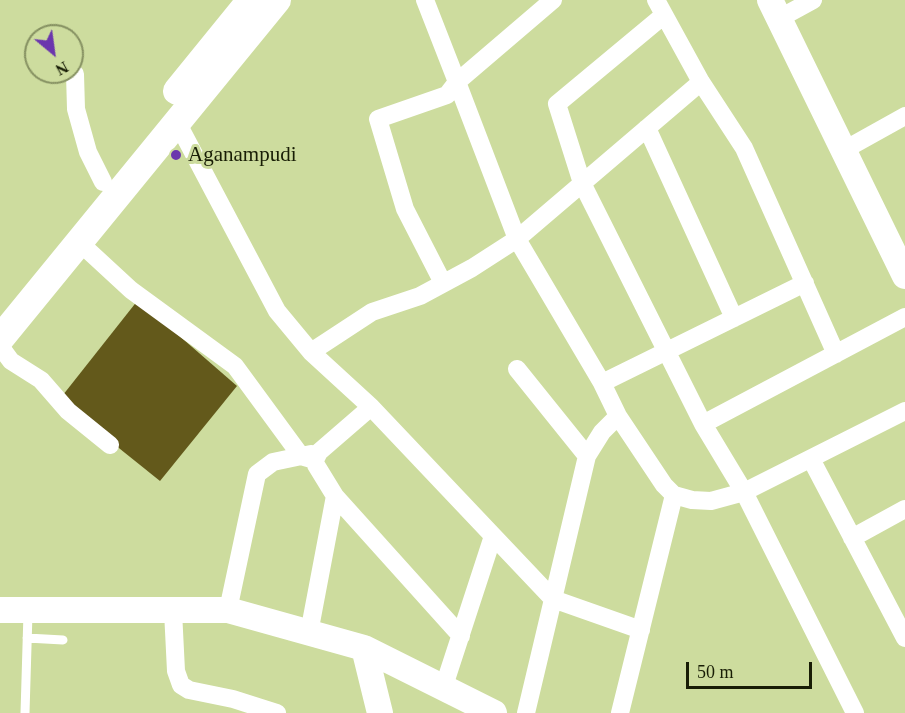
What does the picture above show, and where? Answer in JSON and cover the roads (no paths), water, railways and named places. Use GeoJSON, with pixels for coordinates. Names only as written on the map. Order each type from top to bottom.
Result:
{"type":"FeatureCollection","features":[{"type":"Feature","properties":{"kind":"main road"},"geometry":{"type":"LineString","coordinates":[[0,339],[177,122],[251,0]]}},
{"type":"Feature","properties":{"kind":"main road"},"geometry":{"type":"LineString","coordinates":[[0,309],[103,183],[220,53],[277,0]]}},
{"type":"Feature","properties":{"kind":"street"},"geometry":{"type":"LineString","coordinates":[[425,0],[517,239],[602,382],[618,416],[664,485],[674,495],[692,500],[711,501],[744,492],[905,411]]}},
{"type":"Feature","properties":{"kind":"street"},"geometry":{"type":"LineString","coordinates":[[443,283],[405,209],[378,119],[447,95],[457,82],[552,0]]}},
{"type":"Feature","properties":{"kind":"street"},"geometry":{"type":"LineString","coordinates":[[813,0],[775,9],[905,276]]}},
{"type":"Feature","properties":{"kind":"street"},"geometry":{"type":"LineString","coordinates":[[836,354],[744,148],[701,82],[660,8],[557,104],[582,183],[703,424],[744,492],[855,713]]}},
{"type":"Feature","properties":{"kind":"street"},"geometry":{"type":"LineString","coordinates":[[311,352],[372,312],[420,296],[472,268],[517,239],[701,82]]}},
{"type":"Feature","properties":{"kind":"street"},"geometry":{"type":"LineString","coordinates":[[75,84],[76,109],[88,152],[103,183]]}},
{"type":"Feature","properties":{"kind":"street"},"geometry":{"type":"LineString","coordinates":[[844,150],[905,116]]}},
{"type":"Feature","properties":{"kind":"street"},"geometry":{"type":"LineString","coordinates":[[177,122],[277,311],[311,352],[371,407],[553,599],[641,630]]}},
{"type":"Feature","properties":{"kind":"street"},"geometry":{"type":"LineString","coordinates":[[647,128],[734,318]]}},
{"type":"Feature","properties":{"kind":"street"},"geometry":{"type":"LineString","coordinates":[[79,242],[131,290],[235,366],[312,456],[335,496],[461,636]]}},
{"type":"Feature","properties":{"kind":"street"},"geometry":{"type":"LineString","coordinates":[[602,382],[805,283]]}},
{"type":"Feature","properties":{"kind":"street"},"geometry":{"type":"LineString","coordinates":[[703,424],[905,317]]}},
{"type":"Feature","properties":{"kind":"street"},"geometry":{"type":"LineString","coordinates":[[0,346],[11,361],[41,380],[68,411],[110,445]]}},
{"type":"Feature","properties":{"kind":"street"},"geometry":{"type":"LineString","coordinates":[[518,369],[587,456]]}},
{"type":"Feature","properties":{"kind":"street"},"geometry":{"type":"LineString","coordinates":[[228,610],[257,474],[273,462],[312,456],[371,407]]}},
{"type":"Feature","properties":{"kind":"street"},"geometry":{"type":"LineString","coordinates":[[525,713],[587,456],[602,432],[618,416]]}},
{"type":"Feature","properties":{"kind":"street"},"geometry":{"type":"LineString","coordinates":[[810,459],[905,638]]}},
{"type":"Feature","properties":{"kind":"street"},"geometry":{"type":"LineString","coordinates":[[620,713],[674,495]]}},
{"type":"Feature","properties":{"kind":"street"},"geometry":{"type":"LineString","coordinates":[[309,633],[335,496]]}},
{"type":"Feature","properties":{"kind":"street"},"geometry":{"type":"LineString","coordinates":[[852,538],[905,509]]}},
{"type":"Feature","properties":{"kind":"street"},"geometry":{"type":"LineString","coordinates":[[443,689],[493,536]]}},
{"type":"Feature","properties":{"kind":"street"},"geometry":{"type":"LineString","coordinates":[[0,610],[228,610],[363,648],[494,713]]}},
{"type":"Feature","properties":{"kind":"street"},"geometry":{"type":"LineString","coordinates":[[173,610],[176,671],[181,685],[189,690],[233,699],[277,713]]}},
{"type":"Feature","properties":{"kind":"street"},"geometry":{"type":"LineString","coordinates":[[363,648],[380,713]]}},
{"type":"Feature","properties":{"kind":"lane"},"geometry":{"type":"LineString","coordinates":[[25,713],[28,610]]}},
{"type":"Feature","properties":{"kind":"lane"},"geometry":{"type":"LineString","coordinates":[[27,638],[63,640]]}},
{"type":"Feature","properties":{"kind":"place","name":"Aganampudi"},"geometry":{"type":"Point","coordinates":[176,155]}}]}
